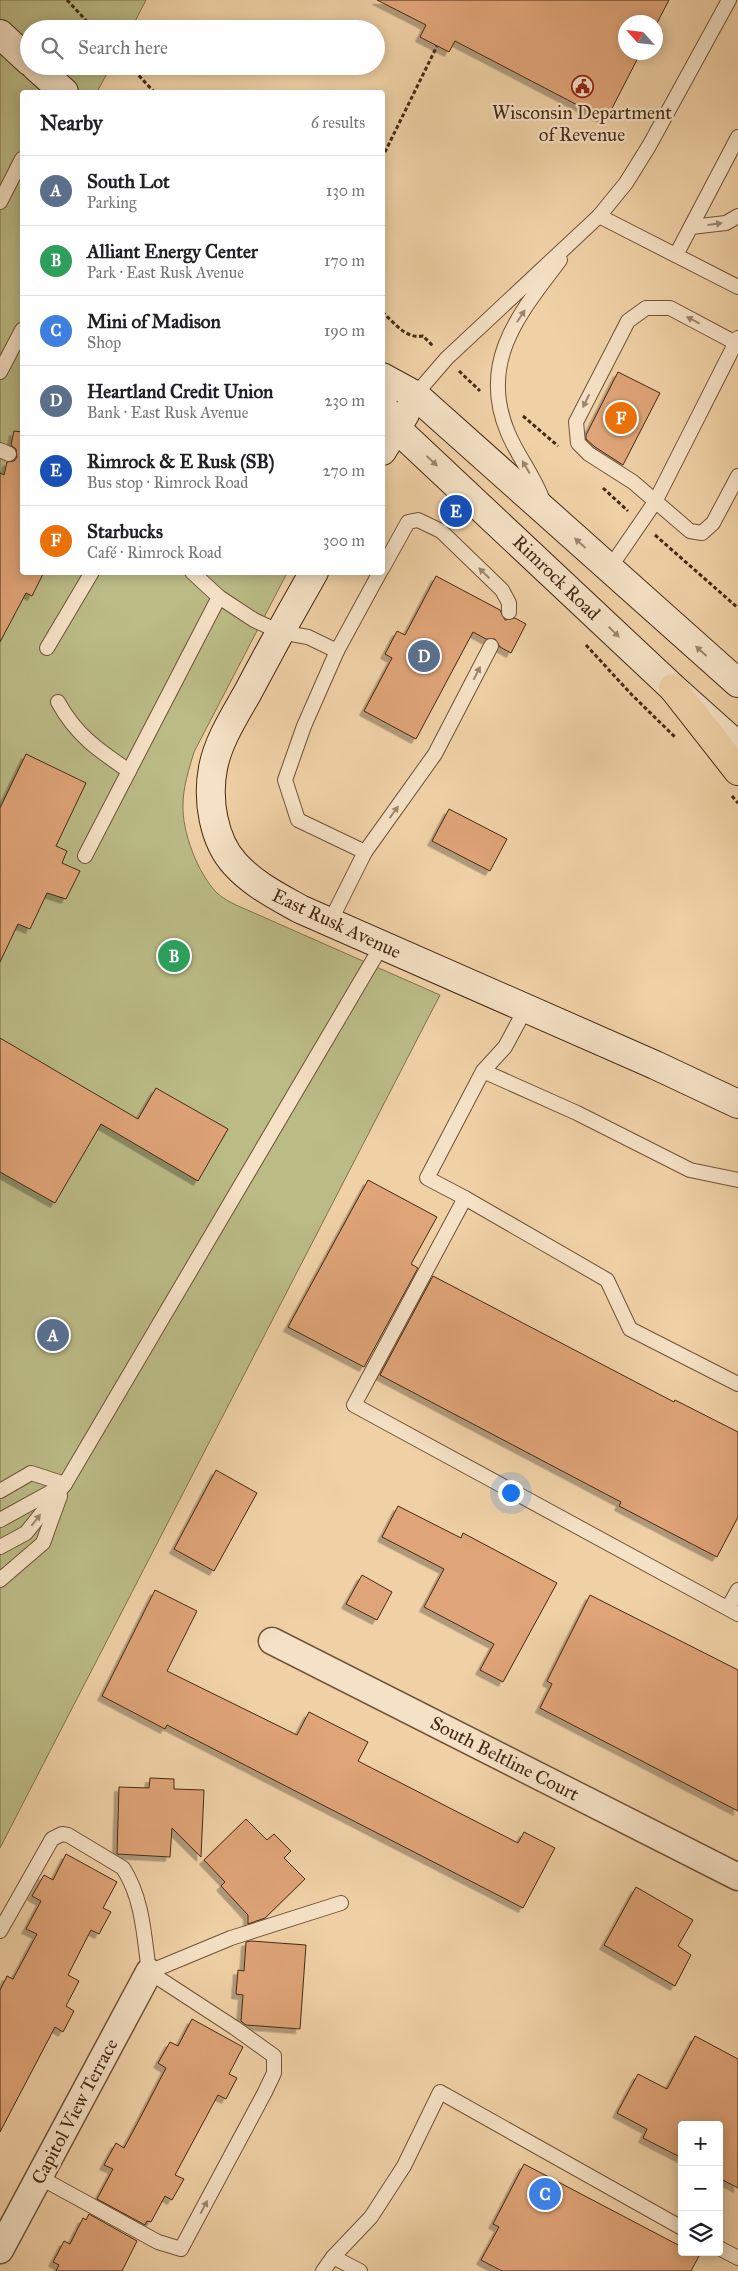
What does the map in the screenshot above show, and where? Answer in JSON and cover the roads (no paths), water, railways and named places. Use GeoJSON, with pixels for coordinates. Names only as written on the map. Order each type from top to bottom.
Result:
{"type":"FeatureCollection","features":[{"type":"Feature","properties":{"kind":"highway"},"geometry":{"type":"LineString","coordinates":[[673,688],[733,781]]}},
{"type":"Feature","properties":{"kind":"main road"},"geometry":{"type":"LineString","coordinates":[[0,34],[20,52]]}},
{"type":"Feature","properties":{"kind":"main road"},"geometry":{"type":"LineString","coordinates":[[44,75],[59,90]]}},
{"type":"Feature","properties":{"kind":"main road","name":"Rimrock Road"},"geometry":{"type":"LineString","coordinates":[[385,379],[415,395],[738,683]]}},
{"type":"Feature","properties":{"kind":"main road"},"geometry":{"type":"LineString","coordinates":[[385,446],[415,395]]}},
{"type":"Feature","properties":{"kind":"main road","name":"Rimrock Road"},"geometry":{"type":"LineString","coordinates":[[385,409],[396,428],[519,541],[673,688],[738,746]]}},
{"type":"Feature","properties":{"kind":"main road","name":"East Rusk Avenue"},"geometry":{"type":"LineString","coordinates":[[312,575],[280,632],[218,751],[210,788],[220,842],[233,863],[269,892],[330,922],[738,1104]]}},
{"type":"Feature","properties":{"kind":"street","name":"South Beltline Court"},"geometry":{"type":"LineString","coordinates":[[272,1641],[738,1877]]}},
{"type":"Feature","properties":{"kind":"street","name":"Capitol View Terrace"},"geometry":{"type":"LineString","coordinates":[[0,2250],[149,1972]]}},
{"type":"Feature","properties":{"kind":"lane"},"geometry":{"type":"LineString","coordinates":[[415,395],[447,358],[599,216],[626,183],[649,146],[729,0]]}},
{"type":"Feature","properties":{"kind":"lane"},"geometry":{"type":"LineString","coordinates":[[676,255],[738,137]]}},
{"type":"Feature","properties":{"kind":"lane"},"geometry":{"type":"LineString","coordinates":[[0,202],[20,163]]}},
{"type":"Feature","properties":{"kind":"lane"},"geometry":{"type":"LineString","coordinates":[[599,216],[738,287]]}},
{"type":"Feature","properties":{"kind":"lane"},"geometry":{"type":"LineString","coordinates":[[691,227],[726,223],[738,216]]}},
{"type":"Feature","properties":{"kind":"lane"},"geometry":{"type":"LineString","coordinates":[[546,512],[539,490],[504,423],[498,390],[498,369],[503,347],[517,321],[583,230]]}},
{"type":"Feature","properties":{"kind":"lane"},"geometry":{"type":"LineString","coordinates":[[610,569],[655,502],[734,358],[737,340],[670,308],[646,308],[628,321],[576,422],[578,443],[589,454],[633,482],[655,502],[690,531],[702,533],[713,523],[738,476]]}},
{"type":"Feature","properties":{"kind":"lane"},"geometry":{"type":"LineString","coordinates":[[0,372],[20,334]]}},
{"type":"Feature","properties":{"kind":"lane"},"geometry":{"type":"LineString","coordinates":[[385,564],[408,522],[418,520],[441,531],[502,590],[509,603],[509,612]]}},
{"type":"Feature","properties":{"kind":"lane"},"geometry":{"type":"LineString","coordinates":[[47,648],[90,575]]}},
{"type":"Feature","properties":{"kind":"lane"},"geometry":{"type":"LineString","coordinates":[[195,575],[219,597],[254,620],[280,632],[308,637],[337,651]]}},
{"type":"Feature","properties":{"kind":"lane"},"geometry":{"type":"LineString","coordinates":[[365,852],[298,820],[285,780],[304,726],[337,651],[378,575]]}},
{"type":"Feature","properties":{"kind":"lane"},"geometry":{"type":"LineString","coordinates":[[85,856],[219,597]]}},
{"type":"Feature","properties":{"kind":"lane"},"geometry":{"type":"LineString","coordinates":[[330,922],[365,852],[435,754],[491,646]]}},
{"type":"Feature","properties":{"kind":"lane"},"geometry":{"type":"LineString","coordinates":[[58,702],[69,723],[97,748],[128,771]]}},
{"type":"Feature","properties":{"kind":"lane"},"geometry":{"type":"LineString","coordinates":[[0,1547],[26,1534],[65,1484],[382,945]]}},
{"type":"Feature","properties":{"kind":"lane"},"geometry":{"type":"LineString","coordinates":[[526,1008],[505,1046],[483,1071],[427,1178],[607,1280],[630,1329],[738,1384]]}},
{"type":"Feature","properties":{"kind":"lane"},"geometry":{"type":"LineString","coordinates":[[483,1071],[578,1113],[690,1170],[738,1180]]}},
{"type":"Feature","properties":{"kind":"lane"},"geometry":{"type":"LineString","coordinates":[[465,1198],[354,1405],[733,1611],[738,1590]]}},
{"type":"Feature","properties":{"kind":"lane"},"geometry":{"type":"LineString","coordinates":[[0,1491],[32,1473],[65,1484]]}},
{"type":"Feature","properties":{"kind":"lane"},"geometry":{"type":"LineString","coordinates":[[0,1520],[65,1484]]}},
{"type":"Feature","properties":{"kind":"lane"},"geometry":{"type":"LineString","coordinates":[[0,1580],[43,1543],[65,1484]]}},
{"type":"Feature","properties":{"kind":"lane"},"geometry":{"type":"LineString","coordinates":[[0,1931],[52,1839],[62,1834],[68,1835],[123,1868],[129,1876],[139,1901],[149,1972],[274,2056],[274,2073],[265,2092],[181,2249],[158,2242],[39,2177]]}},
{"type":"Feature","properties":{"kind":"lane"},"geometry":{"type":"LineString","coordinates":[[149,1972],[231,1938],[341,1903]]}},
{"type":"Feature","properties":{"kind":"lane"},"geometry":{"type":"LineString","coordinates":[[322,2271],[371,2217],[399,2174],[440,2092],[678,2226]]}},
{"type":"Feature","properties":{"kind":"lane"},"geometry":{"type":"LineString","coordinates":[[723,2250],[738,2258]]}},
{"type":"Feature","properties":{"kind":"lane"},"geometry":{"type":"LineString","coordinates":[[333,2258],[360,2271]]}},
{"type":"Feature","properties":{"kind":"place","name":"Wisconsin Department of Revenue"},"geometry":{"type":"Point","coordinates":[582,86]}},
{"type":"Feature","properties":{"kind":"place","name":"Starbucks"},"geometry":{"type":"Point","coordinates":[621,418]}},
{"type":"Feature","properties":{"kind":"place","name":"Rimrock & E Rusk (SB)"},"geometry":{"type":"Point","coordinates":[456,511]}},
{"type":"Feature","properties":{"kind":"place","name":"Heartland Credit Union"},"geometry":{"type":"Point","coordinates":[424,656]}},
{"type":"Feature","properties":{"kind":"place","name":"Alliant Energy Center"},"geometry":{"type":"Point","coordinates":[174,956]}},
{"type":"Feature","properties":{"kind":"place","name":"South Lot"},"geometry":{"type":"Point","coordinates":[53,1335]}},
{"type":"Feature","properties":{"kind":"place","name":"Mini of Madison"},"geometry":{"type":"Point","coordinates":[545,2194]}}]}
